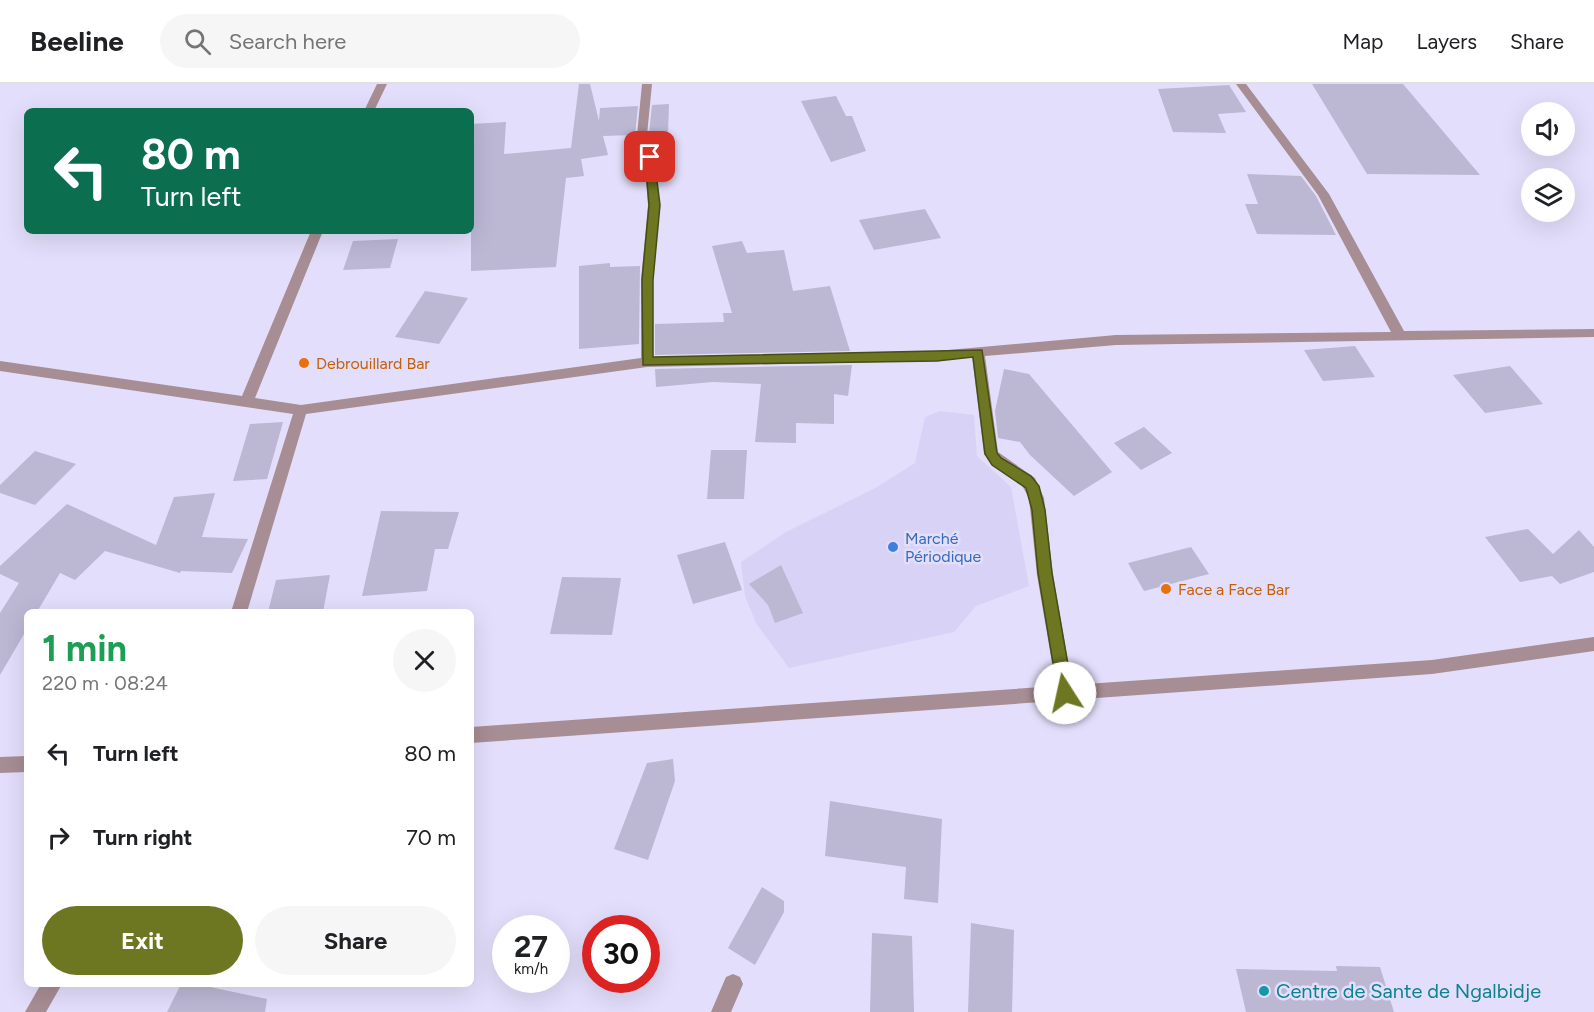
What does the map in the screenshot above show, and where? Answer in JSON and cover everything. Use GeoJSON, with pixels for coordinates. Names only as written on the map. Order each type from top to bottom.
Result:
{"type":"FeatureCollection","features":[{"type":"Feature","properties":{"kind":"street"},"geometry":{"type":"LineString","coordinates":[[370,108],[382,84]]}},
{"type":"Feature","properties":{"kind":"street"},"geometry":{"type":"LineString","coordinates":[[647,84],[642,135],[650,157],[654,205],[647,280],[647,362]]}},
{"type":"Feature","properties":{"kind":"street"},"geometry":{"type":"LineString","coordinates":[[1241,84],[1323,194],[1400,336]]}},
{"type":"Feature","properties":{"kind":"street"},"geometry":{"type":"LineString","coordinates":[[246,403],[316,234]]}},
{"type":"Feature","properties":{"kind":"street"},"geometry":{"type":"LineString","coordinates":[[0,366],[301,410],[647,362],[937,356],[1116,340],[1594,333]]}},
{"type":"Feature","properties":{"kind":"street"},"geometry":{"type":"LineString","coordinates":[[978,353],[991,454],[996,462],[1027,480],[1032,486],[1039,510],[1045,573],[1065,693]]}},
{"type":"Feature","properties":{"kind":"street"},"geometry":{"type":"LineString","coordinates":[[240,609],[301,410]]}},
{"type":"Feature","properties":{"kind":"street"},"geometry":{"type":"LineString","coordinates":[[474,735],[1432,667],[1594,644]]}},
{"type":"Feature","properties":{"kind":"street"},"geometry":{"type":"LineString","coordinates":[[0,765],[24,764]]}},
{"type":"Feature","properties":{"kind":"street"},"geometry":{"type":"LineString","coordinates":[[721,1012],[733,984]]}},
{"type":"Feature","properties":{"kind":"street"},"geometry":{"type":"LineString","coordinates":[[35,1012],[50,987]]}},
{"type":"Feature","properties":{"kind":"shaded area","name":"Marché Périodique"},"geometry":{"type":"Polygon","coordinates":[[[940,411],[974,415],[977,456],[1011,487],[1029,586],[976,606],[954,632],[789,668],[756,623],[745,596],[741,562],[786,532],[877,487],[915,463],[925,417],[940,411]]]}},
{"type":"Feature","properties":{"kind":"building"},"geometry":{"type":"Polygon","coordinates":[[[579,84],[590,84],[599,121],[600,108],[638,106],[635,135],[603,136],[608,155],[581,159],[584,176],[566,178],[556,267],[471,271],[471,234],[474,234],[474,124],[506,122],[504,154],[571,148],[579,84]]]}},
{"type":"Feature","properties":{"kind":"building"},"geometry":{"type":"Polygon","coordinates":[[[1312,84],[1403,84],[1480,175],[1367,174],[1312,84]]]}},
{"type":"Feature","properties":{"kind":"building"},"geometry":{"type":"Polygon","coordinates":[[[1229,85],[1246,112],[1218,114],[1226,133],[1173,132],[1158,89],[1229,85]]]}},
{"type":"Feature","properties":{"kind":"building"},"geometry":{"type":"Polygon","coordinates":[[[836,96],[846,116],[852,116],[866,151],[831,162],[801,101],[836,96]]]}},
{"type":"Feature","properties":{"kind":"building"},"geometry":{"type":"Polygon","coordinates":[[[669,104],[668,133],[649,134],[652,105],[669,104]]]}},
{"type":"Feature","properties":{"kind":"building"},"geometry":{"type":"Polygon","coordinates":[[[1247,174],[1301,176],[1316,196],[1336,235],[1257,234],[1245,204],[1258,204],[1247,174]]]}},
{"type":"Feature","properties":{"kind":"building"},"geometry":{"type":"Polygon","coordinates":[[[925,209],[941,238],[874,250],[859,220],[925,209]]]}},
{"type":"Feature","properties":{"kind":"building"},"geometry":{"type":"Polygon","coordinates":[[[398,239],[390,268],[343,270],[353,241],[398,239]]]}},
{"type":"Feature","properties":{"kind":"building"},"geometry":{"type":"Polygon","coordinates":[[[742,241],[747,253],[784,250],[793,291],[830,286],[850,351],[655,355],[655,324],[724,322],[723,313],[732,313],[712,246],[742,241]]]}},
{"type":"Feature","properties":{"kind":"building"},"geometry":{"type":"Polygon","coordinates":[[[610,263],[610,267],[640,266],[639,344],[579,349],[579,266],[610,263]]]}},
{"type":"Feature","properties":{"kind":"building"},"geometry":{"type":"Polygon","coordinates":[[[425,291],[468,298],[439,344],[395,337],[425,291]]]}},
{"type":"Feature","properties":{"kind":"building"},"geometry":{"type":"Polygon","coordinates":[[[1355,346],[1375,377],[1323,381],[1304,350],[1355,346]]]}},
{"type":"Feature","properties":{"kind":"building"},"geometry":{"type":"Polygon","coordinates":[[[852,365],[848,396],[834,394],[834,424],[796,423],[796,443],[755,442],[761,384],[713,382],[656,387],[655,369],[852,365]]]}},
{"type":"Feature","properties":{"kind":"building"},"geometry":{"type":"Polygon","coordinates":[[[1510,366],[1543,404],[1485,413],[1453,375],[1510,366]]]}},
{"type":"Feature","properties":{"kind":"building"},"geometry":{"type":"Polygon","coordinates":[[[1004,369],[1029,374],[1112,472],[1074,496],[1030,455],[1020,442],[998,438],[995,411],[1004,369]]]}},
{"type":"Feature","properties":{"kind":"building"},"geometry":{"type":"Polygon","coordinates":[[[283,422],[267,479],[233,481],[250,424],[283,422]]]}},
{"type":"Feature","properties":{"kind":"building"},"geometry":{"type":"Polygon","coordinates":[[[1144,427],[1172,453],[1141,470],[1114,443],[1144,427]]]}},
{"type":"Feature","properties":{"kind":"building"},"geometry":{"type":"Polygon","coordinates":[[[711,450],[747,450],[744,499],[707,499],[711,450]]]}},
{"type":"Feature","properties":{"kind":"building"},"geometry":{"type":"Polygon","coordinates":[[[35,451],[76,464],[35,505],[0,493],[0,485],[35,451]]]}},
{"type":"Feature","properties":{"kind":"building"},"geometry":{"type":"Polygon","coordinates":[[[215,493],[202,537],[248,539],[232,573],[181,571],[180,573],[105,551],[75,580],[60,573],[39,609],[24,609],[24,634],[0,675],[0,613],[19,583],[0,574],[0,566],[67,504],[156,545],[174,497],[215,493]]]}},
{"type":"Feature","properties":{"kind":"building"},"geometry":{"type":"Polygon","coordinates":[[[381,511],[459,512],[448,549],[435,549],[427,591],[362,596],[381,511]]]}},
{"type":"Feature","properties":{"kind":"building"},"geometry":{"type":"Polygon","coordinates":[[[1528,529],[1553,554],[1579,530],[1594,547],[1594,572],[1560,584],[1552,576],[1520,582],[1485,537],[1528,529]]]}},
{"type":"Feature","properties":{"kind":"building"},"geometry":{"type":"Polygon","coordinates":[[[725,542],[742,590],[693,604],[677,555],[725,542]]]}},
{"type":"Feature","properties":{"kind":"building"},"geometry":{"type":"Polygon","coordinates":[[[1191,547],[1209,574],[1144,591],[1128,563],[1191,547]]]}},
{"type":"Feature","properties":{"kind":"building"},"geometry":{"type":"Polygon","coordinates":[[[781,565],[803,613],[775,623],[768,605],[749,584],[781,565]]]}},
{"type":"Feature","properties":{"kind":"building"},"geometry":{"type":"Polygon","coordinates":[[[330,575],[324,609],[269,609],[276,580],[330,575]]]}},
{"type":"Feature","properties":{"kind":"building"},"geometry":{"type":"Polygon","coordinates":[[[562,577],[621,578],[612,635],[550,634],[562,577]]]}},
{"type":"Feature","properties":{"kind":"building"},"geometry":{"type":"Polygon","coordinates":[[[673,759],[675,781],[648,860],[614,849],[647,763],[673,759]]]}},
{"type":"Feature","properties":{"kind":"building"},"geometry":{"type":"Polygon","coordinates":[[[830,801],[942,819],[938,903],[904,899],[906,867],[825,856],[830,801]]]}},
{"type":"Feature","properties":{"kind":"building"},"geometry":{"type":"Polygon","coordinates":[[[762,887],[784,901],[784,912],[755,965],[728,948],[762,887]]]}},
{"type":"Feature","properties":{"kind":"building"},"geometry":{"type":"Polygon","coordinates":[[[971,923],[1014,930],[1012,1012],[968,1012],[971,923]]]}},
{"type":"Feature","properties":{"kind":"building"},"geometry":{"type":"Polygon","coordinates":[[[872,933],[912,936],[914,1012],[870,1012],[872,933]]]}},
{"type":"Feature","properties":{"kind":"building","name":"Centre de Sante de Ngalbidje"},"geometry":{"type":"Polygon","coordinates":[[[1336,966],[1380,967],[1394,1012],[1246,1012],[1236,969],[1337,971],[1336,966]]]}},
{"type":"Feature","properties":{"kind":"building"},"geometry":{"type":"Polygon","coordinates":[[[180,987],[210,987],[267,999],[265,1012],[167,1012],[180,987]]]}},
{"type":"Feature","properties":{"kind":"place","name":"Debrouillard Bar"},"geometry":{"type":"Point","coordinates":[304,363]}},
{"type":"Feature","properties":{"kind":"place","name":"Marché Périodique"},"geometry":{"type":"Point","coordinates":[893,547]}},
{"type":"Feature","properties":{"kind":"place","name":"Face a Face Bar"},"geometry":{"type":"Point","coordinates":[1166,589]}},
{"type":"Feature","properties":{"kind":"place","name":"Centre de Sante de Ngalbidje"},"geometry":{"type":"Point","coordinates":[1264,991]}},
{"type":"Feature","properties":{"kind":"route"},"geometry":{"type":"LineString","coordinates":[[650,157],[654,205],[647,280],[647,362],[937,356],[978,353],[991,454],[996,462],[1027,480],[1032,486],[1039,510],[1045,573],[1065,693]]}}]}
